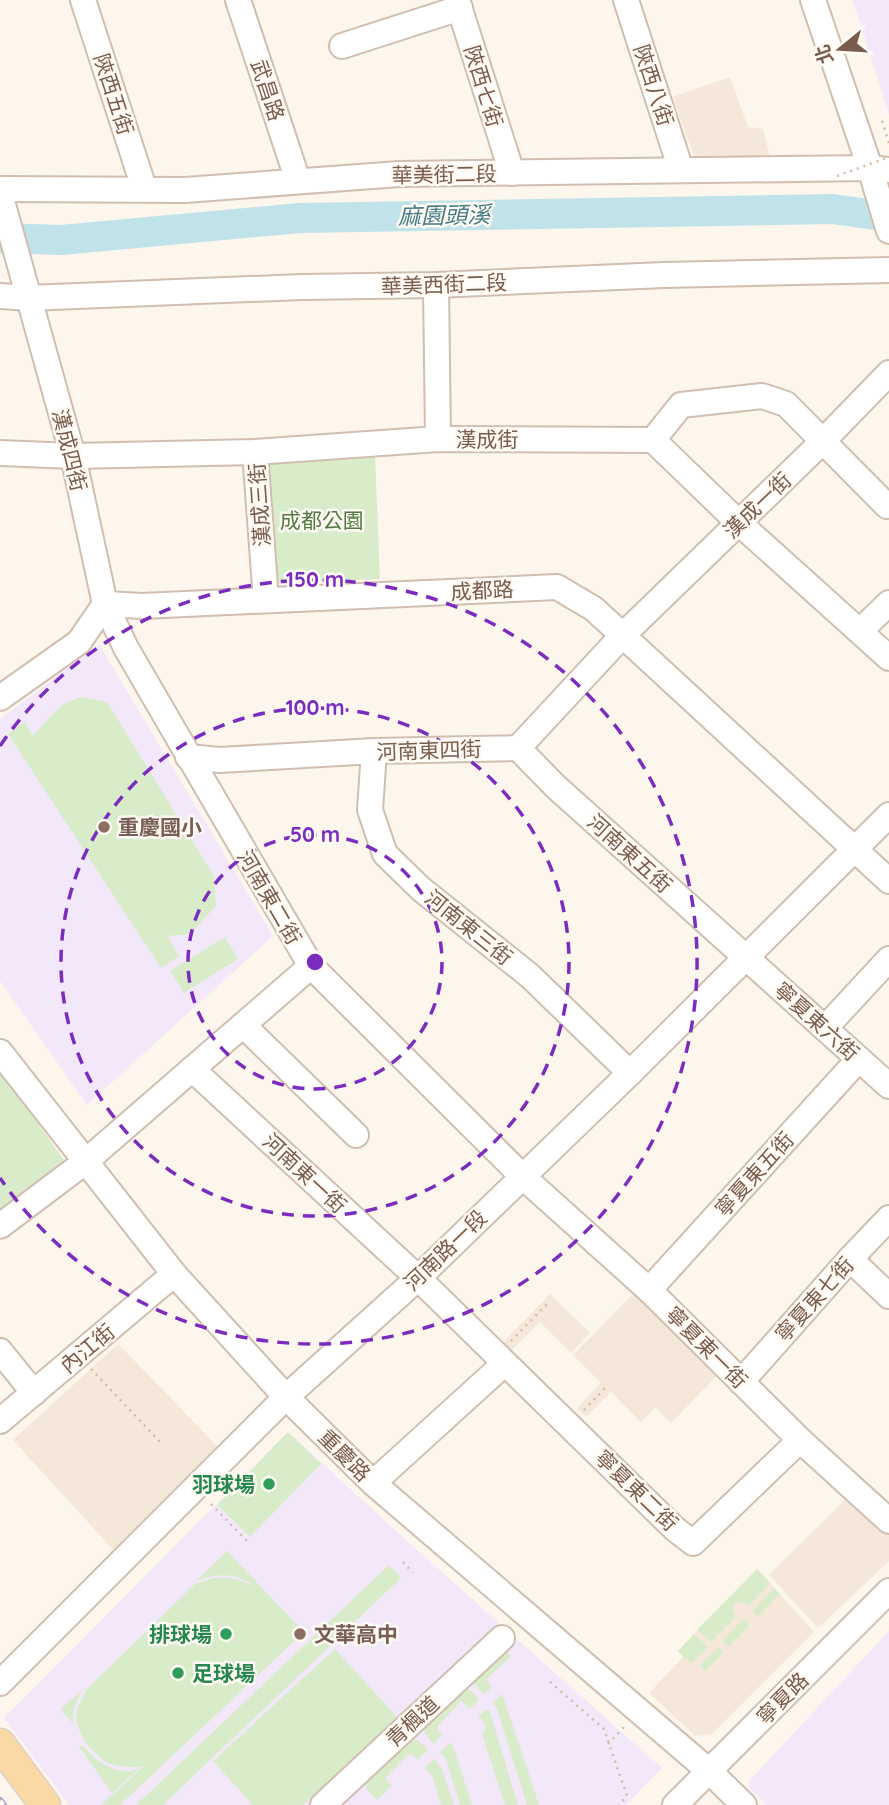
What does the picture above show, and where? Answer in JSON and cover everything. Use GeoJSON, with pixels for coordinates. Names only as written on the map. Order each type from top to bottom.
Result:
{"type":"FeatureCollection","features":[{"type":"Feature","properties":{"kind":"main road"},"geometry":{"type":"LineString","coordinates":[[0,1744],[45,1805]]}},
{"type":"Feature","properties":{"kind":"street","name":"陝西五街"},"geometry":{"type":"LineString","coordinates":[[83,0],[144,188]]}},
{"type":"Feature","properties":{"kind":"street","name":"武昌路"},"geometry":{"type":"LineString","coordinates":[[238,0],[298,181]]}},
{"type":"Feature","properties":{"kind":"street","name":"陝西八街"},"geometry":{"type":"LineString","coordinates":[[626,0],[681,170]]}},
{"type":"Feature","properties":{"kind":"street"},"geometry":{"type":"LineString","coordinates":[[813,0],[883,165],[886,220]]}},
{"type":"Feature","properties":{"kind":"street"},"geometry":{"type":"LineString","coordinates":[[342,46],[458,4]]}},
{"type":"Feature","properties":{"kind":"street","name":"陜西七街"},"geometry":{"type":"LineString","coordinates":[[458,4],[512,173]]}},
{"type":"Feature","properties":{"kind":"street","name":"華美街二段"},"geometry":{"type":"LineString","coordinates":[[0,191],[198,189],[399,174],[883,165]]}},
{"type":"Feature","properties":{"kind":"street","name":"漢成四街"},"geometry":{"type":"LineString","coordinates":[[0,191],[73,456],[105,604]]}},
{"type":"Feature","properties":{"kind":"street","name":"華美西街二段"},"geometry":{"type":"LineString","coordinates":[[0,296],[28,298],[664,275],[889,270]]}},
{"type":"Feature","properties":{"kind":"street"},"geometry":{"type":"LineString","coordinates":[[436,285],[438,439]]}},
{"type":"Feature","properties":{"kind":"street","name":"漢成一街"},"geometry":{"type":"LineString","coordinates":[[622,636],[822,442],[889,373]]}},
{"type":"Feature","properties":{"kind":"street"},"geometry":{"type":"LineString","coordinates":[[887,506],[786,404],[762,396],[681,405],[653,440],[739,523],[889,658]]}},
{"type":"Feature","properties":{"kind":"street","name":"漢成街"},"geometry":{"type":"LineString","coordinates":[[0,453],[73,456],[255,452],[438,439],[653,440]]}},
{"type":"Feature","properties":{"kind":"street","name":"漢成三街"},"geometry":{"type":"LineString","coordinates":[[255,452],[266,600]]}},
{"type":"Feature","properties":{"kind":"street","name":"成都路"},"geometry":{"type":"LineString","coordinates":[[105,604],[142,606],[557,587],[594,610],[889,881]]}},
{"type":"Feature","properties":{"kind":"street"},"geometry":{"type":"LineString","coordinates":[[860,631],[889,603]]}},
{"type":"Feature","properties":{"kind":"street"},"geometry":{"type":"LineString","coordinates":[[0,698],[79,642],[105,604]]}},
{"type":"Feature","properties":{"kind":"street","name":"河南東二街"},"geometry":{"type":"LineString","coordinates":[[105,604],[125,648],[311,966],[522,1176]]}},
{"type":"Feature","properties":{"kind":"street"},"geometry":{"type":"LineString","coordinates":[[517,748],[622,636]]}},
{"type":"Feature","properties":{"kind":"street","name":"河南東四街"},"geometry":{"type":"LineString","coordinates":[[188,757],[220,761],[374,751],[517,748]]}},
{"type":"Feature","properties":{"kind":"street","name":"河南東五街"},"geometry":{"type":"LineString","coordinates":[[517,748],[555,786],[746,956]]}},
{"type":"Feature","properties":{"kind":"street","name":"河南東三街"},"geometry":{"type":"LineString","coordinates":[[374,751],[370,810],[385,854],[421,889],[530,976],[630,1073]]}},
{"type":"Feature","properties":{"kind":"street","name":"河南路一段"},"geometry":{"type":"LineString","coordinates":[[0,1683],[286,1397],[418,1278],[630,1073],[889,816]]}},
{"type":"Feature","properties":{"kind":"street","name":"寧夏東六街"},"geometry":{"type":"LineString","coordinates":[[746,956],[889,1086]]}},
{"type":"Feature","properties":{"kind":"street"},"geometry":{"type":"LineString","coordinates":[[826,1027],[889,959]]}},
{"type":"Feature","properties":{"kind":"street"},"geometry":{"type":"LineString","coordinates":[[0,1226],[85,1162],[311,966]]}},
{"type":"Feature","properties":{"kind":"street"},"geometry":{"type":"LineString","coordinates":[[243,1025],[356,1135]]}},
{"type":"Feature","properties":{"kind":"street","name":"重慶路"},"geometry":{"type":"LineString","coordinates":[[1,1056],[174,1275],[286,1397],[373,1483],[709,1771],[744,1805]]}},
{"type":"Feature","properties":{"kind":"street","name":"寧夏東五街"},"geometry":{"type":"LineString","coordinates":[[649,1290],[859,1059]]}},
{"type":"Feature","properties":{"kind":"street","name":"河南東一街"},"geometry":{"type":"LineString","coordinates":[[192,1069],[418,1278]]}},
{"type":"Feature","properties":{"kind":"street","name":"寧夏東一街"},"geometry":{"type":"LineString","coordinates":[[522,1176],[649,1290],[800,1440],[889,1521]]}},
{"type":"Feature","properties":{"kind":"street","name":"寧夏東七街"},"geometry":{"type":"LineString","coordinates":[[741,1381],[889,1219]]}},
{"type":"Feature","properties":{"kind":"street"},"geometry":{"type":"LineString","coordinates":[[850,1259],[889,1296]]}},
{"type":"Feature","properties":{"kind":"street","name":"內江街"},"geometry":{"type":"LineString","coordinates":[[0,1421],[174,1275]]}},
{"type":"Feature","properties":{"kind":"street","name":"寧夏東二街"},"geometry":{"type":"LineString","coordinates":[[418,1278],[500,1360],[693,1543],[800,1440]]}},
{"type":"Feature","properties":{"kind":"street"},"geometry":{"type":"LineString","coordinates":[[0,1351],[34,1393]]}},
{"type":"Feature","properties":{"kind":"street"},"geometry":{"type":"LineString","coordinates":[[373,1483],[500,1360]]}},
{"type":"Feature","properties":{"kind":"street","name":"寧夏路"},"geometry":{"type":"LineString","coordinates":[[675,1805],[889,1591]]}},
{"type":"Feature","properties":{"kind":"street","name":"青楓道"},"geometry":{"type":"LineString","coordinates":[[323,1805],[502,1638]]}},
{"type":"Feature","properties":{"kind":"path"},"geometry":{"type":"LineString","coordinates":[[882,121],[889,143]]}},
{"type":"Feature","properties":{"kind":"path"},"geometry":{"type":"LineString","coordinates":[[837,176],[883,165]]}},
{"type":"Feature","properties":{"kind":"path"},"geometry":{"type":"LineString","coordinates":[[500,1360],[549,1302]]}},
{"type":"Feature","properties":{"kind":"path"},"geometry":{"type":"LineString","coordinates":[[96,1374],[163,1445]]}},
{"type":"Feature","properties":{"kind":"path"},"geometry":{"type":"LineString","coordinates":[[582,1413],[606,1387]]}},
{"type":"Feature","properties":{"kind":"path"},"geometry":{"type":"LineString","coordinates":[[211,1504],[250,1544]]}},
{"type":"Feature","properties":{"kind":"path"},"geometry":{"type":"LineString","coordinates":[[402,1562],[413,1573]]}},
{"type":"Feature","properties":{"kind":"path"},"geometry":{"type":"LineString","coordinates":[[550,1682],[604,1729],[627,1797],[619,1805]]}},
{"type":"Feature","properties":{"kind":"path"},"geometry":{"type":"LineString","coordinates":[[608,1744],[624,1727]]}},
{"type":"Feature","properties":{"kind":"shaded area"},"geometry":{"type":"Polygon","coordinates":[[[853,0],[889,0],[889,115],[853,0]]]}},
{"type":"Feature","properties":{"kind":"shaded area"},"geometry":{"type":"Polygon","coordinates":[[[730,77],[748,127],[763,129],[771,162],[696,160],[672,97],[730,77]]]}},
{"type":"Feature","properties":{"kind":"shaded area","name":"重慶國小"},"geometry":{"type":"Polygon","coordinates":[[[99,644],[273,936],[87,1105],[0,981],[0,719],[99,644]]]}},
{"type":"Feature","properties":{"kind":"shaded area"},"geometry":{"type":"Polygon","coordinates":[[[639,1288],[723,1369],[671,1423],[655,1407],[641,1422],[611,1392],[586,1417],[577,1408],[601,1383],[573,1355],[639,1288]]]}},
{"type":"Feature","properties":{"kind":"shaded area"},"geometry":{"type":"Polygon","coordinates":[[[550,1294],[590,1333],[571,1353],[540,1322],[511,1351],[502,1343],[550,1294]]]}},
{"type":"Feature","properties":{"kind":"shaded area"},"geometry":{"type":"Polygon","coordinates":[[[118,1344],[221,1450],[118,1555],[13,1440],[118,1344]]]}},
{"type":"Feature","properties":{"kind":"shaded area","name":"文華高中"},"geometry":{"type":"Polygon","coordinates":[[[288,1432],[662,1768],[626,1805],[69,1805],[4,1718],[288,1432]]]}},
{"type":"Feature","properties":{"kind":"shaded area"},"geometry":{"type":"Polygon","coordinates":[[[853,1492],[889,1529],[889,1561],[818,1628],[769,1575],[853,1492]]]}},
{"type":"Feature","properties":{"kind":"shaded area"},"geometry":{"type":"Polygon","coordinates":[[[757,1569],[814,1632],[712,1734],[695,1736],[649,1693],[683,1657],[678,1651],[757,1569]]]}},
{"type":"Feature","properties":{"kind":"shaded area"},"geometry":{"type":"Polygon","coordinates":[[[889,1631],[889,1805],[767,1805],[751,1790],[749,1781],[889,1631]]]}},
{"type":"Feature","properties":{"kind":"green space","name":"成都公園"},"geometry":{"type":"Polygon","coordinates":[[[375,456],[380,579],[269,583],[265,460],[375,456]]]}},
{"type":"Feature","properties":{"kind":"green space"},"geometry":{"type":"Polygon","coordinates":[[[80,697],[107,702],[214,876],[216,906],[190,934],[167,936],[179,956],[161,968],[8,734],[24,722],[33,735],[62,705],[80,697]]]}},
{"type":"Feature","properties":{"kind":"green space"},"geometry":{"type":"Polygon","coordinates":[[[225,937],[238,959],[184,993],[170,971],[225,937]]]}},
{"type":"Feature","properties":{"kind":"green space"},"geometry":{"type":"Polygon","coordinates":[[[0,1070],[66,1163],[0,1210],[0,1070]]]}},
{"type":"Feature","properties":{"kind":"green space","name":"羽球場"},"geometry":{"type":"Polygon","coordinates":[[[288,1432],[321,1464],[250,1537],[217,1505],[288,1432]]]}},
{"type":"Feature","properties":{"kind":"green space"},"geometry":{"type":"Polygon","coordinates":[[[227,1551],[304,1632],[120,1805],[101,1805],[143,1767],[110,1764],[87,1744],[79,1730],[76,1716],[86,1690],[195,1584],[224,1578],[253,1586],[240,1578],[225,1575],[195,1582],[227,1551]]]}},
{"type":"Feature","properties":{"kind":"green space"},"geometry":{"type":"Polygon","coordinates":[[[389,1565],[401,1578],[163,1805],[136,1805],[389,1565]]]}},
{"type":"Feature","properties":{"kind":"green space"},"geometry":{"type":"Polygon","coordinates":[[[757,1569],[770,1583],[748,1606],[741,1602],[734,1604],[732,1610],[736,1617],[711,1642],[697,1630],[757,1569]]]}},
{"type":"Feature","properties":{"kind":"green space"},"geometry":{"type":"Polygon","coordinates":[[[774,1588],[780,1594],[758,1617],[752,1611],[774,1588]]]}},
{"type":"Feature","properties":{"kind":"green space"},"geometry":{"type":"Polygon","coordinates":[[[743,1619],[750,1625],[728,1647],[722,1641],[743,1619]]]}},
{"type":"Feature","properties":{"kind":"green space"},"geometry":{"type":"Polygon","coordinates":[[[694,1634],[708,1647],[691,1664],[678,1651],[694,1634]]]}},
{"type":"Feature","properties":{"kind":"green space"},"geometry":{"type":"Polygon","coordinates":[[[502,1647],[511,1656],[486,1680],[492,1687],[484,1695],[471,1680],[502,1647]]]}},
{"type":"Feature","properties":{"kind":"green space"},"geometry":{"type":"Polygon","coordinates":[[[719,1647],[723,1653],[705,1671],[700,1666],[719,1647]]]}},
{"type":"Feature","properties":{"kind":"green space"},"geometry":{"type":"Polygon","coordinates":[[[335,1649],[398,1718],[303,1805],[253,1805],[213,1761],[335,1649]]]}},
{"type":"Feature","properties":{"kind":"green space"},"geometry":{"type":"Polygon","coordinates":[[[464,1687],[479,1699],[470,1709],[461,1701],[438,1726],[437,1730],[442,1735],[434,1744],[425,1734],[423,1727],[464,1687]]]}},
{"type":"Feature","properties":{"kind":"green space"},"geometry":{"type":"Polygon","coordinates":[[[82,1690],[74,1709],[73,1724],[61,1709],[82,1690]]]}},
{"type":"Feature","properties":{"kind":"green space"},"geometry":{"type":"Polygon","coordinates":[[[501,1694],[539,1805],[527,1805],[496,1706],[492,1704],[501,1694]]]}},
{"type":"Feature","properties":{"kind":"green space"},"geometry":{"type":"Polygon","coordinates":[[[486,1709],[490,1712],[518,1805],[505,1805],[482,1734],[486,1728],[478,1717],[486,1709]]]}},
{"type":"Feature","properties":{"kind":"green space"},"geometry":{"type":"Polygon","coordinates":[[[410,1739],[418,1740],[428,1750],[418,1760],[410,1753],[385,1778],[392,1786],[377,1800],[367,1789],[365,1780],[410,1739]]]}},
{"type":"Feature","properties":{"kind":"green space"},"geometry":{"type":"Polygon","coordinates":[[[450,1743],[472,1805],[460,1805],[446,1759],[440,1752],[450,1743]]]}},
{"type":"Feature","properties":{"kind":"green space"},"geometry":{"type":"Polygon","coordinates":[[[83,1745],[94,1757],[115,1769],[139,1769],[112,1793],[79,1747],[83,1745]]]}},
{"type":"Feature","properties":{"kind":"green space"},"geometry":{"type":"Polygon","coordinates":[[[434,1759],[442,1769],[454,1805],[441,1805],[432,1776],[425,1768],[434,1759]]]}},
{"type":"Feature","properties":{"kind":"waterway","name":"麻園頭溪"},"geometry":{"type":"LineString","coordinates":[[0,238],[61,240],[300,218],[833,209],[889,217]]}},
{"type":"Feature","properties":{"kind":"railway"},"geometry":{"type":"LineString","coordinates":[[0,1801],[3,1805]]}},
{"type":"Feature","properties":{"kind":"place","name":"重慶國小"},"geometry":{"type":"Point","coordinates":[104,827]}},
{"type":"Feature","properties":{"kind":"place","name":"羽球場"},"geometry":{"type":"Point","coordinates":[269,1484]}},
{"type":"Feature","properties":{"kind":"place","name":"排球場"},"geometry":{"type":"Point","coordinates":[226,1634]}},
{"type":"Feature","properties":{"kind":"place","name":"文華高中"},"geometry":{"type":"Point","coordinates":[300,1634]}},
{"type":"Feature","properties":{"kind":"place","name":"足球場"},"geometry":{"type":"Point","coordinates":[178,1673]}}]}
